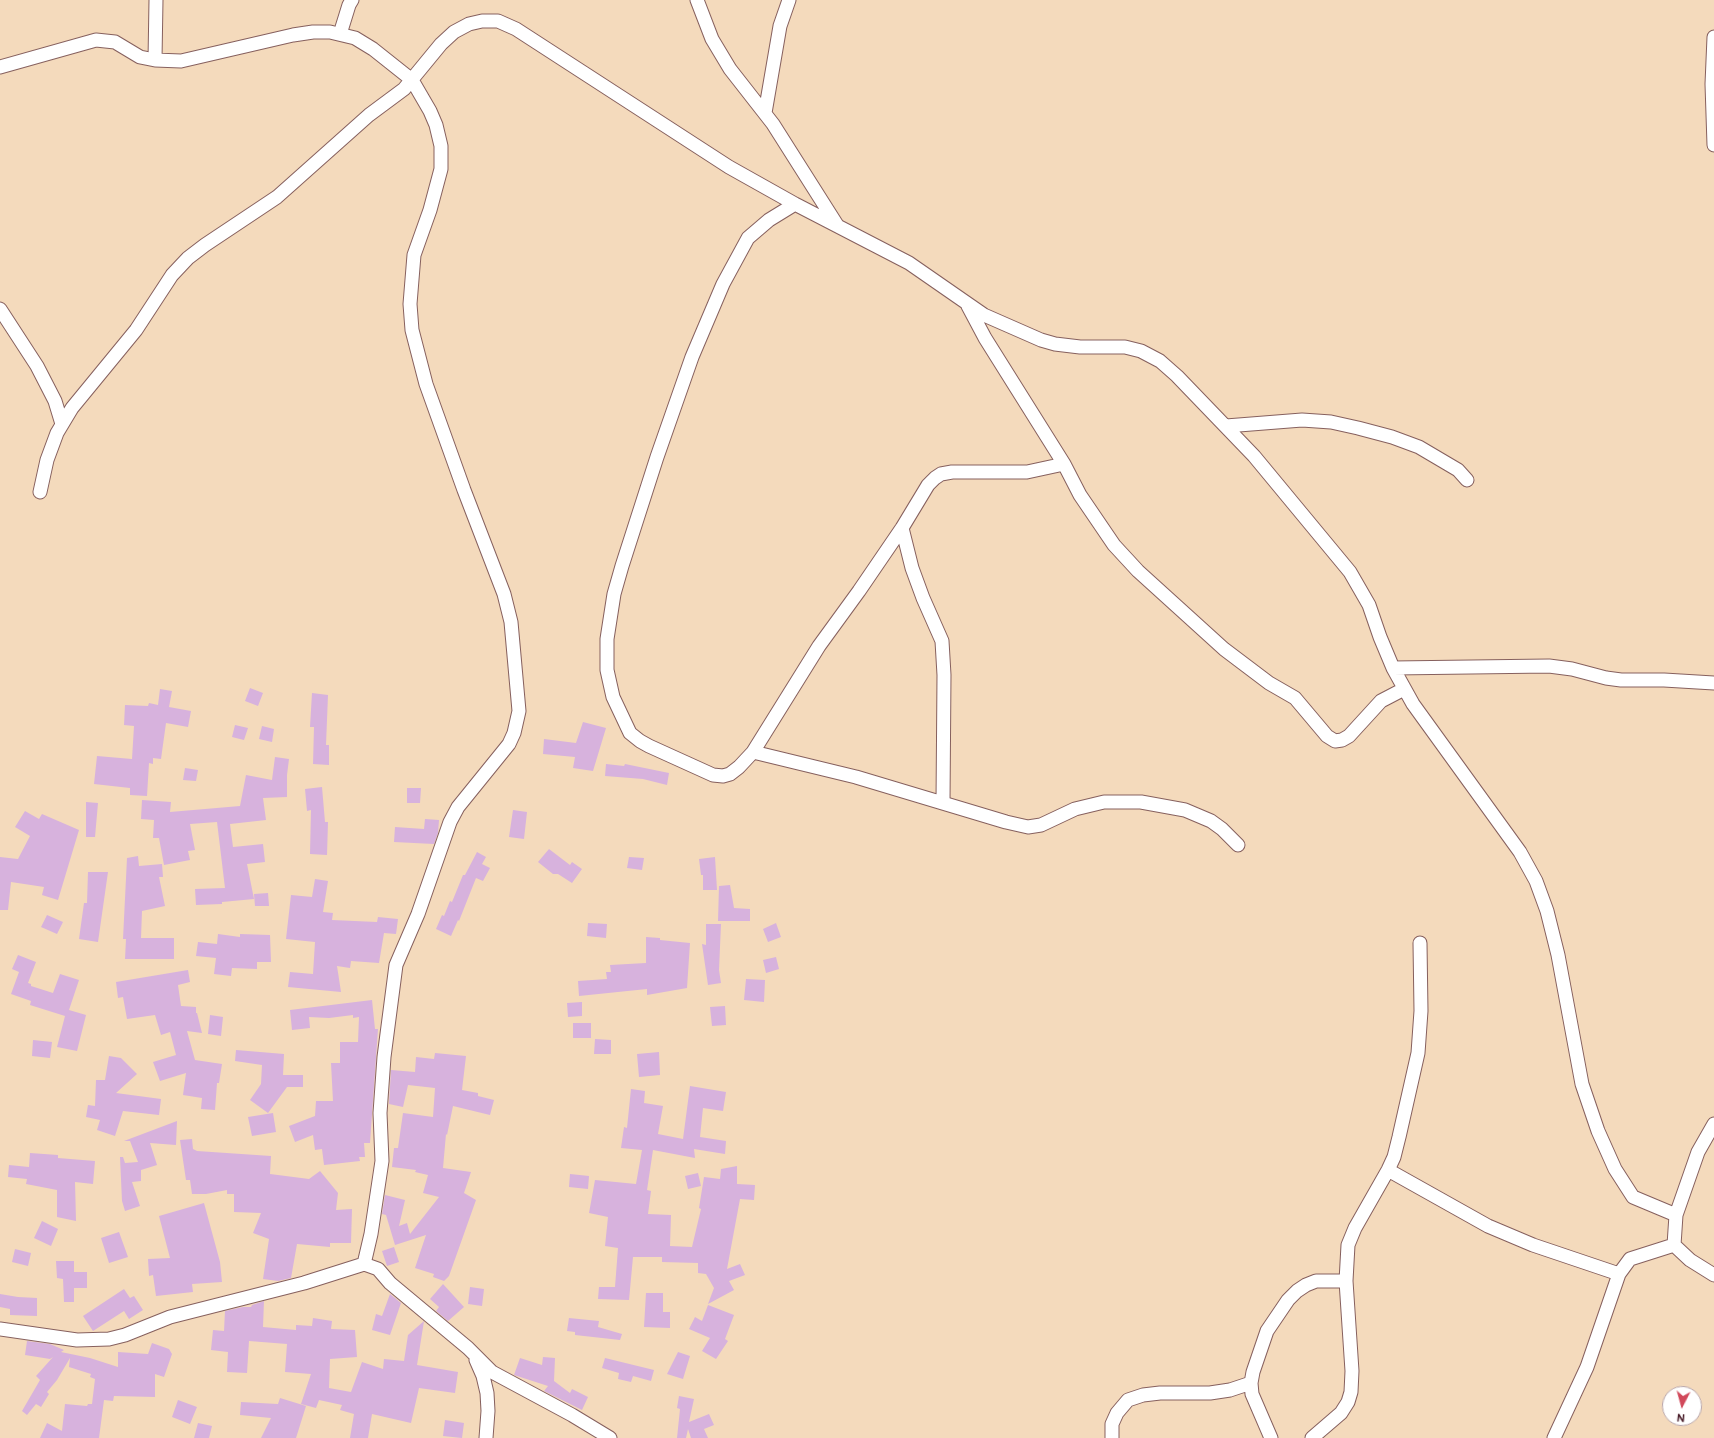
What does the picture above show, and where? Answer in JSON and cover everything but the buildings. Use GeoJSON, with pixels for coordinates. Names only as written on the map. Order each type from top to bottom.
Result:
{"type":"FeatureCollection","features":[{"type":"Feature","properties":{"kind":"street"},"geometry":{"type":"LineString","coordinates":[[155,60],[156,0]]}},
{"type":"Feature","properties":{"kind":"street"},"geometry":{"type":"LineString","coordinates":[[340,34],[352,0]]}},
{"type":"Feature","properties":{"kind":"street"},"geometry":{"type":"LineString","coordinates":[[697,0],[712,39],[730,69],[765,113],[838,226]]}},
{"type":"Feature","properties":{"kind":"street"},"geometry":{"type":"LineString","coordinates":[[765,113],[780,26],[789,0]]}},
{"type":"Feature","properties":{"kind":"street"},"geometry":{"type":"LineString","coordinates":[[40,492],[47,460],[56,433],[72,408],[136,330],[172,275],[188,258],[277,197],[369,115],[404,89],[441,44],[454,32],[469,24],[482,21],[498,21],[516,29],[684,139],[795,204],[909,263],[984,315],[1041,340],[1080,347],[1125,347],[1141,351],[1160,361],[1178,376],[1254,456],[1350,572],[1369,605],[1393,668],[1413,704],[1520,852],[1536,881],[1547,911],[1558,955],[1582,1084],[1598,1131],[1615,1169],[1633,1197],[1676,1215]]}},
{"type":"Feature","properties":{"kind":"street"},"geometry":{"type":"LineString","coordinates":[[0,67],[96,40],[115,42],[140,57],[155,60],[181,61],[293,35],[313,32],[340,34],[355,38],[373,49],[412,80],[430,111],[436,125],[442,157],[441,169],[430,210],[414,255],[410,304],[412,330],[426,384],[464,490],[504,594],[511,622],[519,711],[514,733],[509,744],[458,806],[450,822],[418,914],[396,965],[384,1057],[381,1105],[382,1161],[371,1234],[364,1264]]}},
{"type":"Feature","properties":{"kind":"street"},"geometry":{"type":"LineString","coordinates":[[1714,37],[1712,91],[1714,145]]}},
{"type":"Feature","properties":{"kind":"street"},"geometry":{"type":"LineString","coordinates":[[795,204],[769,220],[748,238],[723,284],[692,357],[656,457],[614,594],[607,638],[607,670],[613,697],[630,733],[640,741],[713,775],[723,776],[739,767],[753,752],[819,646],[902,528],[928,485],[942,474],[969,472],[1027,472],[1064,464]]}},
{"type":"Feature","properties":{"kind":"street"},"geometry":{"type":"LineString","coordinates":[[968,304],[985,338],[1064,464],[1080,494],[1114,545],[1138,571],[1224,649],[1269,682],[1295,698],[1327,736],[1335,740],[1342,740],[1349,736],[1381,701],[1404,689]]}},
{"type":"Feature","properties":{"kind":"street"},"geometry":{"type":"LineString","coordinates":[[0,309],[37,366],[54,401],[62,424]]}},
{"type":"Feature","properties":{"kind":"street"},"geometry":{"type":"LineString","coordinates":[[1226,426],[1302,420],[1331,422],[1358,428],[1392,437],[1419,447],[1458,470],[1467,480]]}},
{"type":"Feature","properties":{"kind":"street"},"geometry":{"type":"LineString","coordinates":[[902,528],[912,568],[923,598],[942,641],[944,675],[943,802]]}},
{"type":"Feature","properties":{"kind":"street"},"geometry":{"type":"LineString","coordinates":[[1393,668],[1549,666],[1572,669],[1606,678],[1621,680],[1664,680],[1714,683]]}},
{"type":"Feature","properties":{"kind":"street"},"geometry":{"type":"LineString","coordinates":[[753,752],[856,776],[920,797],[943,802],[1006,822],[1028,827],[1041,825],[1090,804],[1104,802],[1141,802],[1185,810],[1222,829],[1238,845]]}},
{"type":"Feature","properties":{"kind":"street"},"geometry":{"type":"LineString","coordinates":[[1312,1438],[1341,1414],[1348,1402],[1351,1392],[1352,1371],[1346,1281],[1348,1245],[1355,1228],[1388,1170],[1394,1157],[1399,1137],[1418,1053],[1421,1011],[1420,943]]}},
{"type":"Feature","properties":{"kind":"street"},"geometry":{"type":"LineString","coordinates":[[1714,1124],[1698,1152],[1676,1215],[1674,1244],[1690,1260],[1714,1274]]}},
{"type":"Feature","properties":{"kind":"street"},"geometry":{"type":"LineString","coordinates":[[1388,1170],[1488,1226],[1533,1245],[1619,1274]]}},
{"type":"Feature","properties":{"kind":"street"},"geometry":{"type":"LineString","coordinates":[[1554,1438],[1587,1367],[1619,1274],[1630,1259],[1674,1244]]}},
{"type":"Feature","properties":{"kind":"street"},"geometry":{"type":"LineString","coordinates":[[0,1329],[78,1340],[109,1339],[125,1335],[170,1317],[297,1285],[364,1264],[378,1269],[390,1283],[468,1348],[492,1372],[572,1415],[610,1438]]}},
{"type":"Feature","properties":{"kind":"street"},"geometry":{"type":"LineString","coordinates":[[1271,1438],[1252,1394],[1253,1372],[1267,1331],[1296,1291],[1306,1284],[1316,1281],[1346,1281]]}},
{"type":"Feature","properties":{"kind":"street"},"geometry":{"type":"LineString","coordinates":[[468,1348],[480,1370],[487,1393],[488,1411],[486,1438]]}},
{"type":"Feature","properties":{"kind":"street"},"geometry":{"type":"LineString","coordinates":[[1112,1438],[1112,1424],[1117,1413],[1128,1400],[1149,1394],[1210,1393],[1230,1390],[1252,1384]]}}]}
